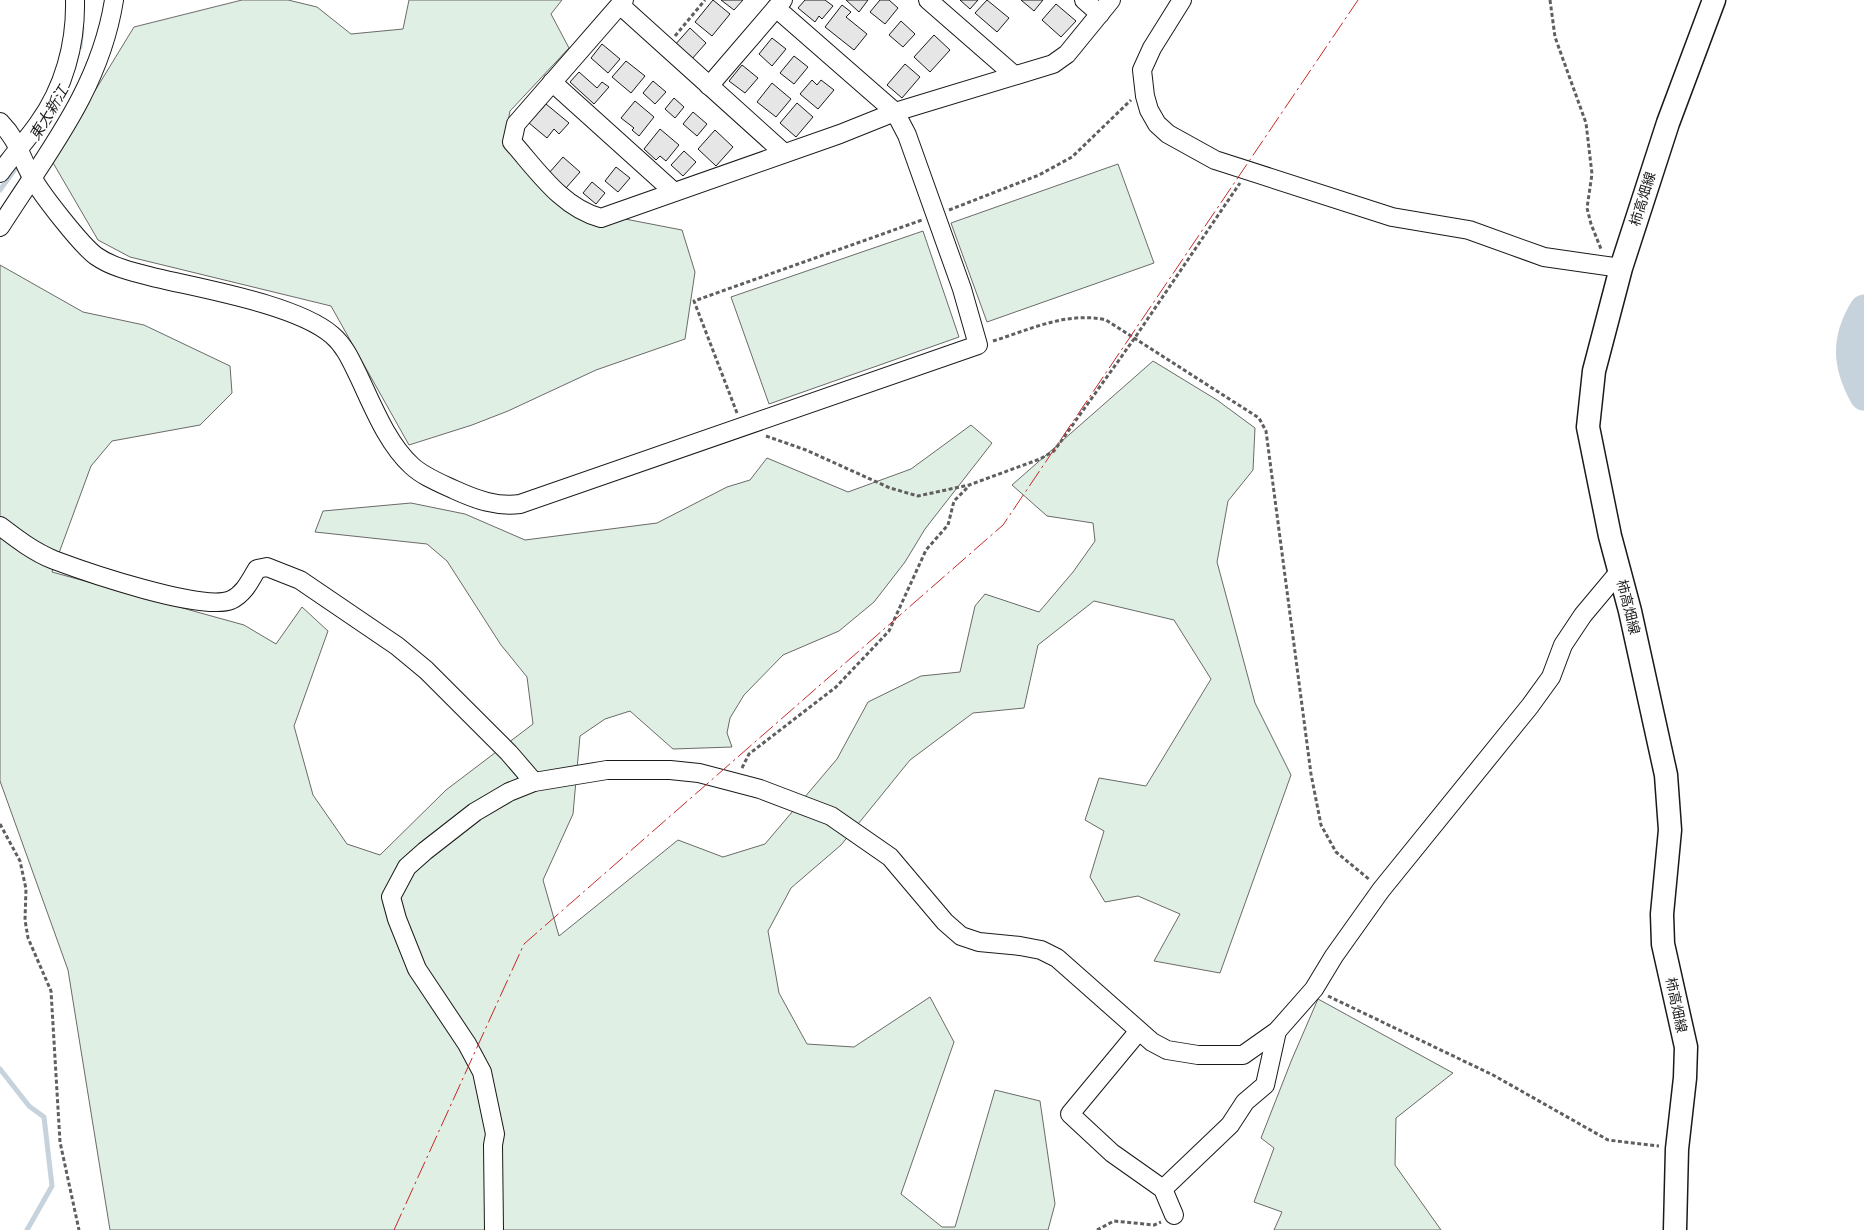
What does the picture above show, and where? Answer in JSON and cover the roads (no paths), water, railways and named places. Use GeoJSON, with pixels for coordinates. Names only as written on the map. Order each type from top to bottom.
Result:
{"type":"FeatureCollection","features":[{"type":"Feature","properties":{"kind":"main road","name":"柿高畑線"},"geometry":{"type":"LineString","coordinates":[[1675,1230],[1677,1149],[1685,1078],[1686,1047],[1663,944],[1663,894],[1670,830],[1666,775],[1588,427],[1594,370],[1612,266],[1714,0]]}},
{"type":"Feature","properties":{"kind":"street"},"geometry":{"type":"LineString","coordinates":[[0,173],[38,124],[62,80],[73,36],[75,0]]}},
{"type":"Feature","properties":{"kind":"street"},"geometry":{"type":"LineString","coordinates":[[0,227],[82,100],[111,23],[114,0]]}},
{"type":"Feature","properties":{"kind":"street"},"geometry":{"type":"LineString","coordinates":[[928,0],[1014,75]]}},
{"type":"Feature","properties":{"kind":"street"},"geometry":{"type":"LineString","coordinates":[[1084,0],[1100,14]]}},
{"type":"Feature","properties":{"kind":"street"},"geometry":{"type":"LineString","coordinates":[[784,153],[666,46],[622,2],[516,124],[512,142],[558,193],[587,214],[601,218],[784,153],[895,112],[1053,64],[1067,54],[1111,0]]}},
{"type":"Feature","properties":{"kind":"street"},"geometry":{"type":"LineString","coordinates":[[1182,0],[1172,13],[1142,70],[1145,96],[1157,124],[1168,134],[1215,160],[1392,218],[1469,230],[1544,257],[1612,266]]}},
{"type":"Feature","properties":{"kind":"street"},"geometry":{"type":"LineString","coordinates":[[0,122],[19,147],[32,177],[83,243],[97,256],[143,275],[296,314],[326,331],[349,355],[385,430],[400,454],[413,467],[431,479],[486,502],[504,506],[536,501],[978,345],[962,288],[907,135],[895,112],[780,4],[710,86]]}},
{"type":"Feature","properties":{"kind":"street"},"geometry":{"type":"LineString","coordinates":[[552,82],[674,192]]}},
{"type":"Feature","properties":{"kind":"street"},"geometry":{"type":"LineString","coordinates":[[0,526],[24,544],[54,560],[153,591],[198,600],[216,603],[230,600],[242,593],[257,569],[267,567],[300,580],[397,646],[426,670],[509,753],[534,782]]}},
{"type":"Feature","properties":{"kind":"street"},"geometry":{"type":"LineString","coordinates":[[494,1230],[493,1145],[495,1134],[482,1072],[467,1044],[417,969],[396,919],[391,897],[407,867],[475,812],[509,792],[534,782],[607,770],[630,769],[700,773],[760,789],[830,816],[870,842],[890,858],[945,922],[961,936],[980,942],[1041,950],[1057,958],[1138,1032],[1167,1050],[1223,1056],[1243,1055],[1277,1031],[1314,989],[1334,956],[1381,890],[1530,706],[1551,677],[1563,645],[1583,615],[1620,572]]}},
{"type":"Feature","properties":{"kind":"street"},"geometry":{"type":"LineString","coordinates":[[1163,1189],[1230,1125],[1246,1102],[1265,1085],[1277,1031]]}},
{"type":"Feature","properties":{"kind":"street"},"geometry":{"type":"LineString","coordinates":[[1138,1032],[1070,1114],[1112,1153],[1163,1189],[1174,1215]]}},
{"type":"Feature","properties":{"kind":"waterway","name":"東大新江"},"geometry":{"type":"LineString","coordinates":[[80,47],[82,28]]}},
{"type":"Feature","properties":{"kind":"waterway","name":"東大新江"},"geometry":{"type":"LineString","coordinates":[[0,190],[20,162]]}},
{"type":"Feature","properties":{"kind":"waterway"},"geometry":{"type":"LineString","coordinates":[[1864,309],[1854,331],[1850,352],[1854,374],[1864,396]]}},
{"type":"Feature","properties":{"kind":"waterway"},"geometry":{"type":"LineString","coordinates":[[0,1069],[29,1106],[44,1117],[52,1186],[27,1230]]}}]}
